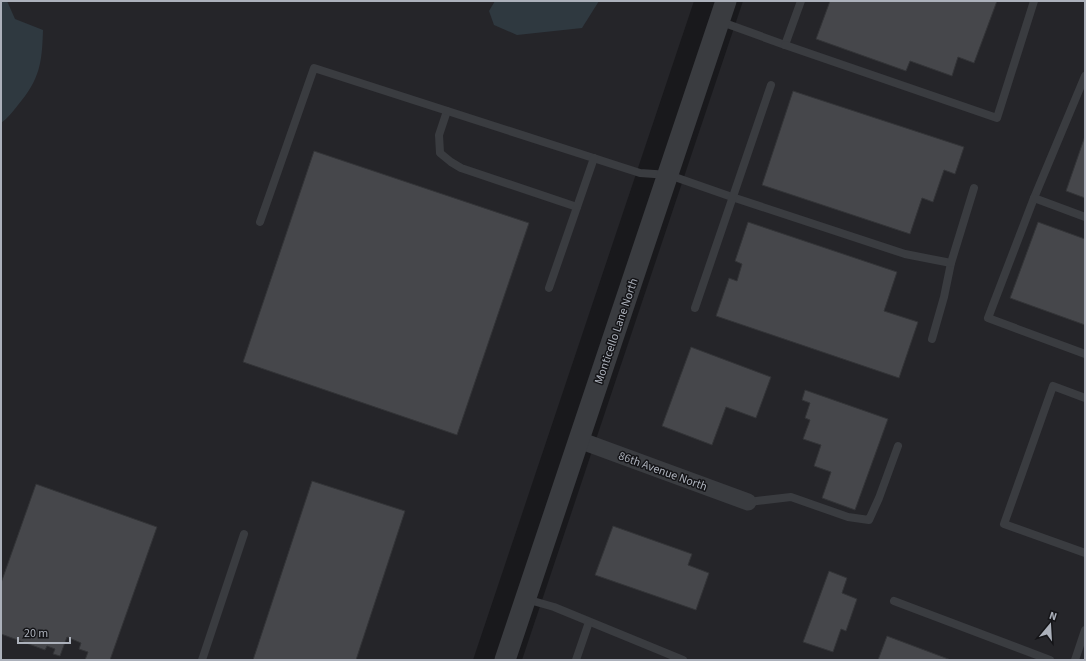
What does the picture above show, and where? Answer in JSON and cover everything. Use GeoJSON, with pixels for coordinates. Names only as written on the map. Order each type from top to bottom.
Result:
{"type":"FeatureCollection","features":[{"type":"Feature","properties":{"kind":"street","name":"Monticello Lane North"},"geometry":{"type":"LineString","coordinates":[[505,660],[726,1]]}},
{"type":"Feature","properties":{"kind":"street","name":"86th Avenue North"},"geometry":{"type":"LineString","coordinates":[[579,440],[748,502]]}},
{"type":"Feature","properties":{"kind":"lane"},"geometry":{"type":"LineString","coordinates":[[785,45],[801,1]]}},
{"type":"Feature","properties":{"kind":"lane"},"geometry":{"type":"LineString","coordinates":[[719,21],[997,118],[1034,1]]}},
{"type":"Feature","properties":{"kind":"lane"},"geometry":{"type":"LineString","coordinates":[[260,222],[314,68],[640,173],[668,174],[732,197],[905,254],[951,263]]}},
{"type":"Feature","properties":{"kind":"lane"},"geometry":{"type":"LineString","coordinates":[[1085,76],[1034,198],[988,318],[1085,354]]}},
{"type":"Feature","properties":{"kind":"lane"},"geometry":{"type":"LineString","coordinates":[[695,308],[771,85]]}},
{"type":"Feature","properties":{"kind":"lane"},"geometry":{"type":"LineString","coordinates":[[447,111],[439,135],[440,153],[451,162],[461,168],[578,207]]}},
{"type":"Feature","properties":{"kind":"lane"},"geometry":{"type":"LineString","coordinates":[[549,288],[594,158]]}},
{"type":"Feature","properties":{"kind":"lane"},"geometry":{"type":"LineString","coordinates":[[932,339],[944,297],[951,263],[974,188]]}},
{"type":"Feature","properties":{"kind":"lane"},"geometry":{"type":"LineString","coordinates":[[1034,198],[1085,217]]}},
{"type":"Feature","properties":{"kind":"lane"},"geometry":{"type":"LineString","coordinates":[[1085,398],[1053,386],[1004,524],[1085,553]]}},
{"type":"Feature","properties":{"kind":"lane"},"geometry":{"type":"LineString","coordinates":[[748,502],[791,497],[848,517],[869,520],[879,498],[898,446]]}},
{"type":"Feature","properties":{"kind":"lane"},"geometry":{"type":"LineString","coordinates":[[202,660],[244,534]]}},
{"type":"Feature","properties":{"kind":"lane"},"geometry":{"type":"LineString","coordinates":[[526,599],[554,607],[683,660]]}},
{"type":"Feature","properties":{"kind":"lane"},"geometry":{"type":"LineString","coordinates":[[894,601],[1050,660]]}},
{"type":"Feature","properties":{"kind":"lane"},"geometry":{"type":"LineString","coordinates":[[576,660],[589,622]]}},
{"type":"Feature","properties":{"kind":"lane"},"geometry":{"type":"LineString","coordinates":[[1075,660],[1085,630]]}},
{"type":"Feature","properties":{"kind":"shaded area"},"geometry":{"type":"Polygon","coordinates":[[[1,1],[694,1],[473,660],[1,660],[1,1]]]}},
{"type":"Feature","properties":{"kind":"shaded area"},"geometry":{"type":"Polygon","coordinates":[[[1,1],[7,1],[15,19],[43,30],[42,52],[35,79],[25,96],[1,123],[1,1]]]}},
{"type":"Feature","properties":{"kind":"shaded area"},"geometry":{"type":"Polygon","coordinates":[[[495,1],[599,1],[582,28],[517,35],[494,25],[489,11],[495,1]]]}},
{"type":"Feature","properties":{"kind":"shaded area"},"geometry":{"type":"Polygon","coordinates":[[[743,1],[1085,1],[1085,660],[522,660],[743,1]]]}},
{"type":"Feature","properties":{"kind":"building"},"geometry":{"type":"Polygon","coordinates":[[[830,1],[997,1],[974,63],[958,57],[952,76],[910,61],[906,71],[816,39],[830,1]]]}},
{"type":"Feature","properties":{"kind":"building"},"geometry":{"type":"Polygon","coordinates":[[[793,91],[964,147],[955,174],[944,170],[933,202],[922,198],[910,234],[762,185],[793,91]]]}},
{"type":"Feature","properties":{"kind":"building"},"geometry":{"type":"Polygon","coordinates":[[[1085,136],[1085,198],[1066,191],[1085,136]]]}},
{"type":"Feature","properties":{"kind":"building"},"geometry":{"type":"Polygon","coordinates":[[[314,151],[529,223],[457,435],[243,362],[314,151]]]}},
{"type":"Feature","properties":{"kind":"building"},"geometry":{"type":"Polygon","coordinates":[[[748,222],[897,272],[884,311],[918,322],[899,378],[716,316],[729,278],[737,281],[742,264],[735,261],[748,222]]]}},
{"type":"Feature","properties":{"kind":"building"},"geometry":{"type":"Polygon","coordinates":[[[1038,222],[1085,239],[1085,325],[1010,298],[1038,222]]]}},
{"type":"Feature","properties":{"kind":"building"},"geometry":{"type":"Polygon","coordinates":[[[691,347],[771,377],[756,418],[726,407],[712,445],[662,426],[691,347]]]}},
{"type":"Feature","properties":{"kind":"building"},"geometry":{"type":"Polygon","coordinates":[[[805,390],[888,419],[855,510],[822,498],[831,472],[814,466],[821,445],[803,439],[810,420],[805,418],[810,403],[802,400],[805,390]]]}},
{"type":"Feature","properties":{"kind":"building"},"geometry":{"type":"Polygon","coordinates":[[[312,481],[405,511],[356,660],[253,660],[312,481]]]}},
{"type":"Feature","properties":{"kind":"building"},"geometry":{"type":"Polygon","coordinates":[[[36,484],[157,527],[110,660],[85,660],[88,652],[79,649],[81,643],[67,637],[60,656],[53,654],[55,649],[47,646],[45,650],[1,634],[1,583],[36,484]]]}},
{"type":"Feature","properties":{"kind":"building"},"geometry":{"type":"Polygon","coordinates":[[[613,526],[692,554],[688,565],[709,573],[696,610],[595,575],[613,526]]]}},
{"type":"Feature","properties":{"kind":"building"},"geometry":{"type":"Polygon","coordinates":[[[829,571],[847,578],[842,593],[857,599],[846,631],[841,629],[833,652],[803,642],[829,571]]]}},
{"type":"Feature","properties":{"kind":"building"},"geometry":{"type":"Polygon","coordinates":[[[887,636],[951,660],[878,660],[887,636]]]}}]}
